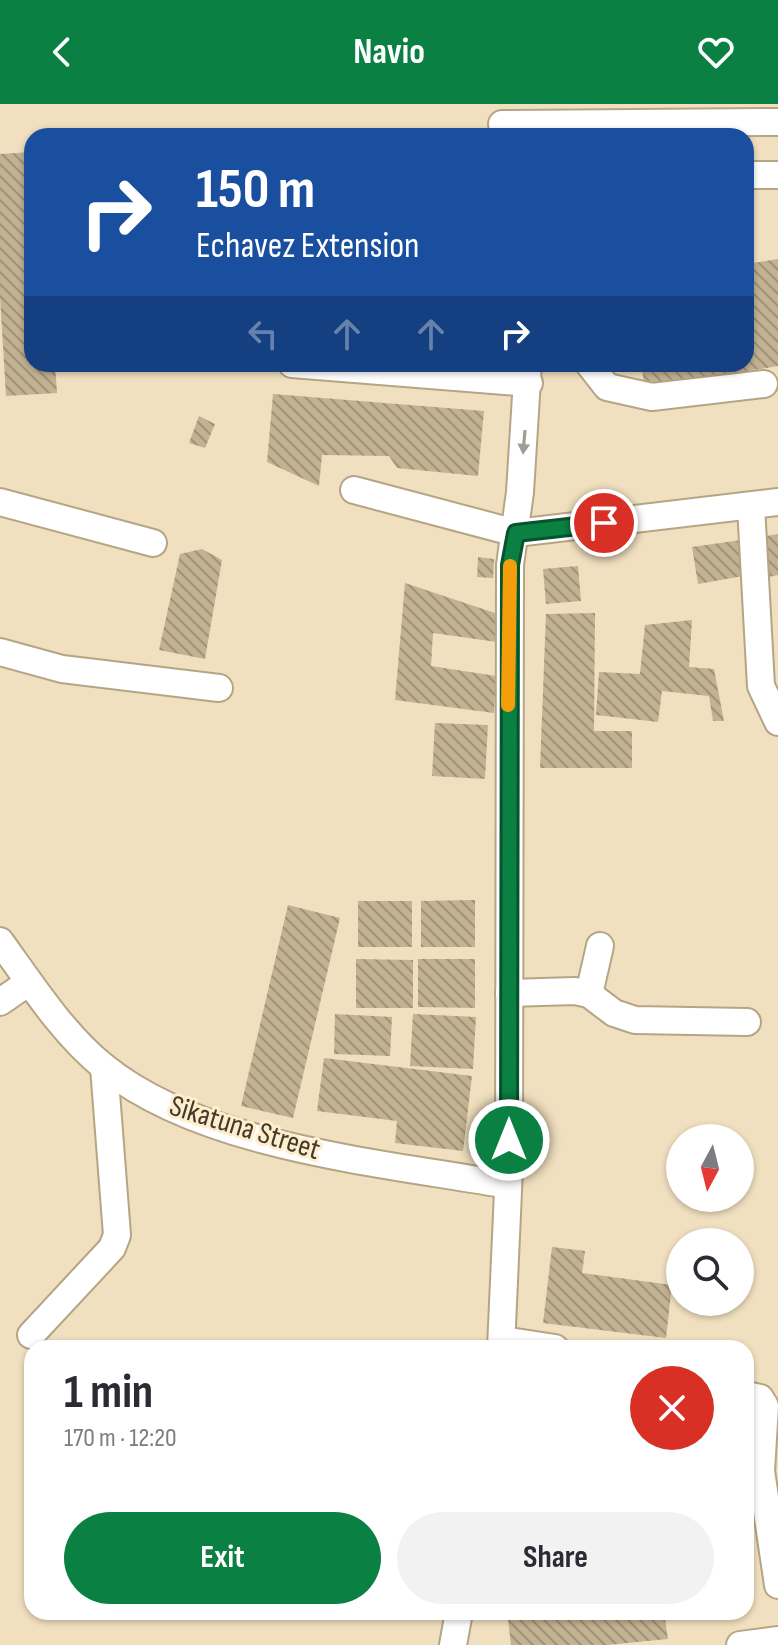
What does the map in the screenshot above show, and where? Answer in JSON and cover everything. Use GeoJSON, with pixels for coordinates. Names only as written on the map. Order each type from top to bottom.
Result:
{"type":"FeatureCollection","features":[{"type":"Feature","properties":{"kind":"street"},"geometry":{"type":"LineString","coordinates":[[501,121],[710,128],[778,122]]}},
{"type":"Feature","properties":{"kind":"street"},"geometry":{"type":"LineString","coordinates":[[754,175],[778,175]]}},
{"type":"Feature","properties":{"kind":"street"},"geometry":{"type":"LineString","coordinates":[[502,1340],[508,1185],[510,565],[516,533],[529,373],[503,372]]}},
{"type":"Feature","properties":{"kind":"street"},"geometry":{"type":"LineString","coordinates":[[595,372],[607,387],[652,397],[764,384]]}},
{"type":"Feature","properties":{"kind":"street"},"geometry":{"type":"LineString","coordinates":[[354,490],[516,533],[778,502]]}},
{"type":"Feature","properties":{"kind":"street"},"geometry":{"type":"LineString","coordinates":[[0,502],[153,543]]}},
{"type":"Feature","properties":{"kind":"street"},"geometry":{"type":"LineString","coordinates":[[751,506],[761,686],[778,722]]}},
{"type":"Feature","properties":{"kind":"street"},"geometry":{"type":"LineString","coordinates":[[0,652],[62,669],[219,688]]}},
{"type":"Feature","properties":{"kind":"street","name":"Sikatuna Street"},"geometry":{"type":"LineString","coordinates":[[0,941],[29,982],[104,1067],[159,1100],[232,1129],[290,1146],[508,1185]]}},
{"type":"Feature","properties":{"kind":"street"},"geometry":{"type":"LineString","coordinates":[[589,994],[600,946]]}},
{"type":"Feature","properties":{"kind":"street"},"geometry":{"type":"LineString","coordinates":[[0,1002],[29,982]]}},
{"type":"Feature","properties":{"kind":"street"},"geometry":{"type":"LineString","coordinates":[[509,993],[575,991],[589,994],[614,1013],[635,1020],[747,1022]]}},
{"type":"Feature","properties":{"kind":"street"},"geometry":{"type":"LineString","coordinates":[[31,1335],[112,1248],[117,1235],[104,1067]]}},
{"type":"Feature","properties":{"kind":"street"},"geometry":{"type":"LineString","coordinates":[[754,1397],[760,1398],[765,1406],[754,1443]]}},
{"type":"Feature","properties":{"kind":"street"},"geometry":{"type":"LineString","coordinates":[[754,1475],[778,1585]]}},
{"type":"Feature","properties":{"kind":"street"},"geometry":{"type":"LineString","coordinates":[[453,1645],[458,1620]]}},
{"type":"Feature","properties":{"kind":"street"},"geometry":{"type":"LineString","coordinates":[[740,1645],[778,1640]]}},
{"type":"Feature","properties":{"kind":"building"},"geometry":{"type":"Polygon","coordinates":[[[24,152],[24,372],[56,372],[57,393],[6,396],[0,297],[0,154],[24,152]]]}},
{"type":"Feature","properties":{"kind":"building"},"geometry":{"type":"Polygon","coordinates":[[[778,259],[778,366],[754,370],[754,263],[778,259]]]}},
{"type":"Feature","properties":{"kind":"building"},"geometry":{"type":"Polygon","coordinates":[[[642,372],[742,372],[645,388],[642,372]]]}},
{"type":"Feature","properties":{"kind":"building"},"geometry":{"type":"Polygon","coordinates":[[[273,394],[484,411],[478,476],[397,468],[389,456],[322,455],[319,486],[267,462],[273,394]]]}},
{"type":"Feature","properties":{"kind":"building"},"geometry":{"type":"Polygon","coordinates":[[[199,416],[215,424],[205,448],[189,443],[199,416]]]}},
{"type":"Feature","properties":{"kind":"building"},"geometry":{"type":"Polygon","coordinates":[[[778,534],[778,575],[769,577],[761,537],[778,534]]]}},
{"type":"Feature","properties":{"kind":"building"},"geometry":{"type":"Polygon","coordinates":[[[748,539],[749,575],[698,584],[692,547],[748,539]]]}},
{"type":"Feature","properties":{"kind":"building"},"geometry":{"type":"Polygon","coordinates":[[[202,549],[222,560],[205,659],[159,650],[180,554],[202,549]]]}},
{"type":"Feature","properties":{"kind":"building"},"geometry":{"type":"Polygon","coordinates":[[[478,557],[494,559],[493,578],[477,577],[478,557]]]}},
{"type":"Feature","properties":{"kind":"building"},"geometry":{"type":"Polygon","coordinates":[[[578,566],[581,601],[546,604],[543,569],[578,566]]]}},
{"type":"Feature","properties":{"kind":"building"},"geometry":{"type":"Polygon","coordinates":[[[405,583],[498,614],[497,642],[433,633],[431,666],[496,676],[494,713],[395,700],[405,583]]]}},
{"type":"Feature","properties":{"kind":"building"},"geometry":{"type":"Polygon","coordinates":[[[595,613],[594,731],[632,731],[632,768],[540,768],[546,614],[595,613]]]}},
{"type":"Feature","properties":{"kind":"building"},"geometry":{"type":"Polygon","coordinates":[[[692,620],[689,667],[714,669],[724,721],[713,721],[709,696],[662,691],[658,722],[596,715],[599,672],[640,674],[645,625],[692,620]]]}},
{"type":"Feature","properties":{"kind":"building"},"geometry":{"type":"Polygon","coordinates":[[[435,723],[488,725],[485,779],[432,776],[435,723]]]}},
{"type":"Feature","properties":{"kind":"building"},"geometry":{"type":"Polygon","coordinates":[[[475,900],[475,947],[421,947],[421,901],[475,900]]]}},
{"type":"Feature","properties":{"kind":"building"},"geometry":{"type":"Polygon","coordinates":[[[358,901],[412,901],[412,947],[358,947],[358,901]]]}},
{"type":"Feature","properties":{"kind":"building"},"geometry":{"type":"Polygon","coordinates":[[[288,905],[340,918],[293,1118],[241,1106],[288,905]]]}},
{"type":"Feature","properties":{"kind":"building"},"geometry":{"type":"Polygon","coordinates":[[[356,959],[413,960],[413,1008],[356,1008],[356,959]]]}},
{"type":"Feature","properties":{"kind":"building"},"geometry":{"type":"Polygon","coordinates":[[[418,959],[475,959],[475,1008],[418,1007],[418,959]]]}},
{"type":"Feature","properties":{"kind":"building"},"geometry":{"type":"Polygon","coordinates":[[[335,1014],[392,1017],[390,1056],[334,1054],[335,1014]]]}},
{"type":"Feature","properties":{"kind":"building"},"geometry":{"type":"Polygon","coordinates":[[[413,1014],[476,1017],[473,1069],[410,1066],[413,1014]]]}},
{"type":"Feature","properties":{"kind":"building"},"geometry":{"type":"Polygon","coordinates":[[[324,1058],[472,1076],[463,1151],[395,1143],[397,1121],[317,1111],[324,1058]]]}},
{"type":"Feature","properties":{"kind":"building"},"geometry":{"type":"Polygon","coordinates":[[[552,1247],[585,1251],[582,1273],[666,1284],[666,1316],[668,1316],[666,1338],[543,1323],[552,1247]]]}},
{"type":"Feature","properties":{"kind":"building"},"geometry":{"type":"Polygon","coordinates":[[[508,1620],[665,1620],[668,1639],[607,1645],[511,1645],[508,1620]]]}},
{"type":"Feature","properties":{"kind":"slow traffic"},"geometry":{"type":"LineString","coordinates":[[508,705],[510,566]]}},
{"type":"Feature","properties":{"kind":"route"},"geometry":{"type":"LineString","coordinates":[[509,1140],[510,565],[516,533],[604,523]]}}]}
